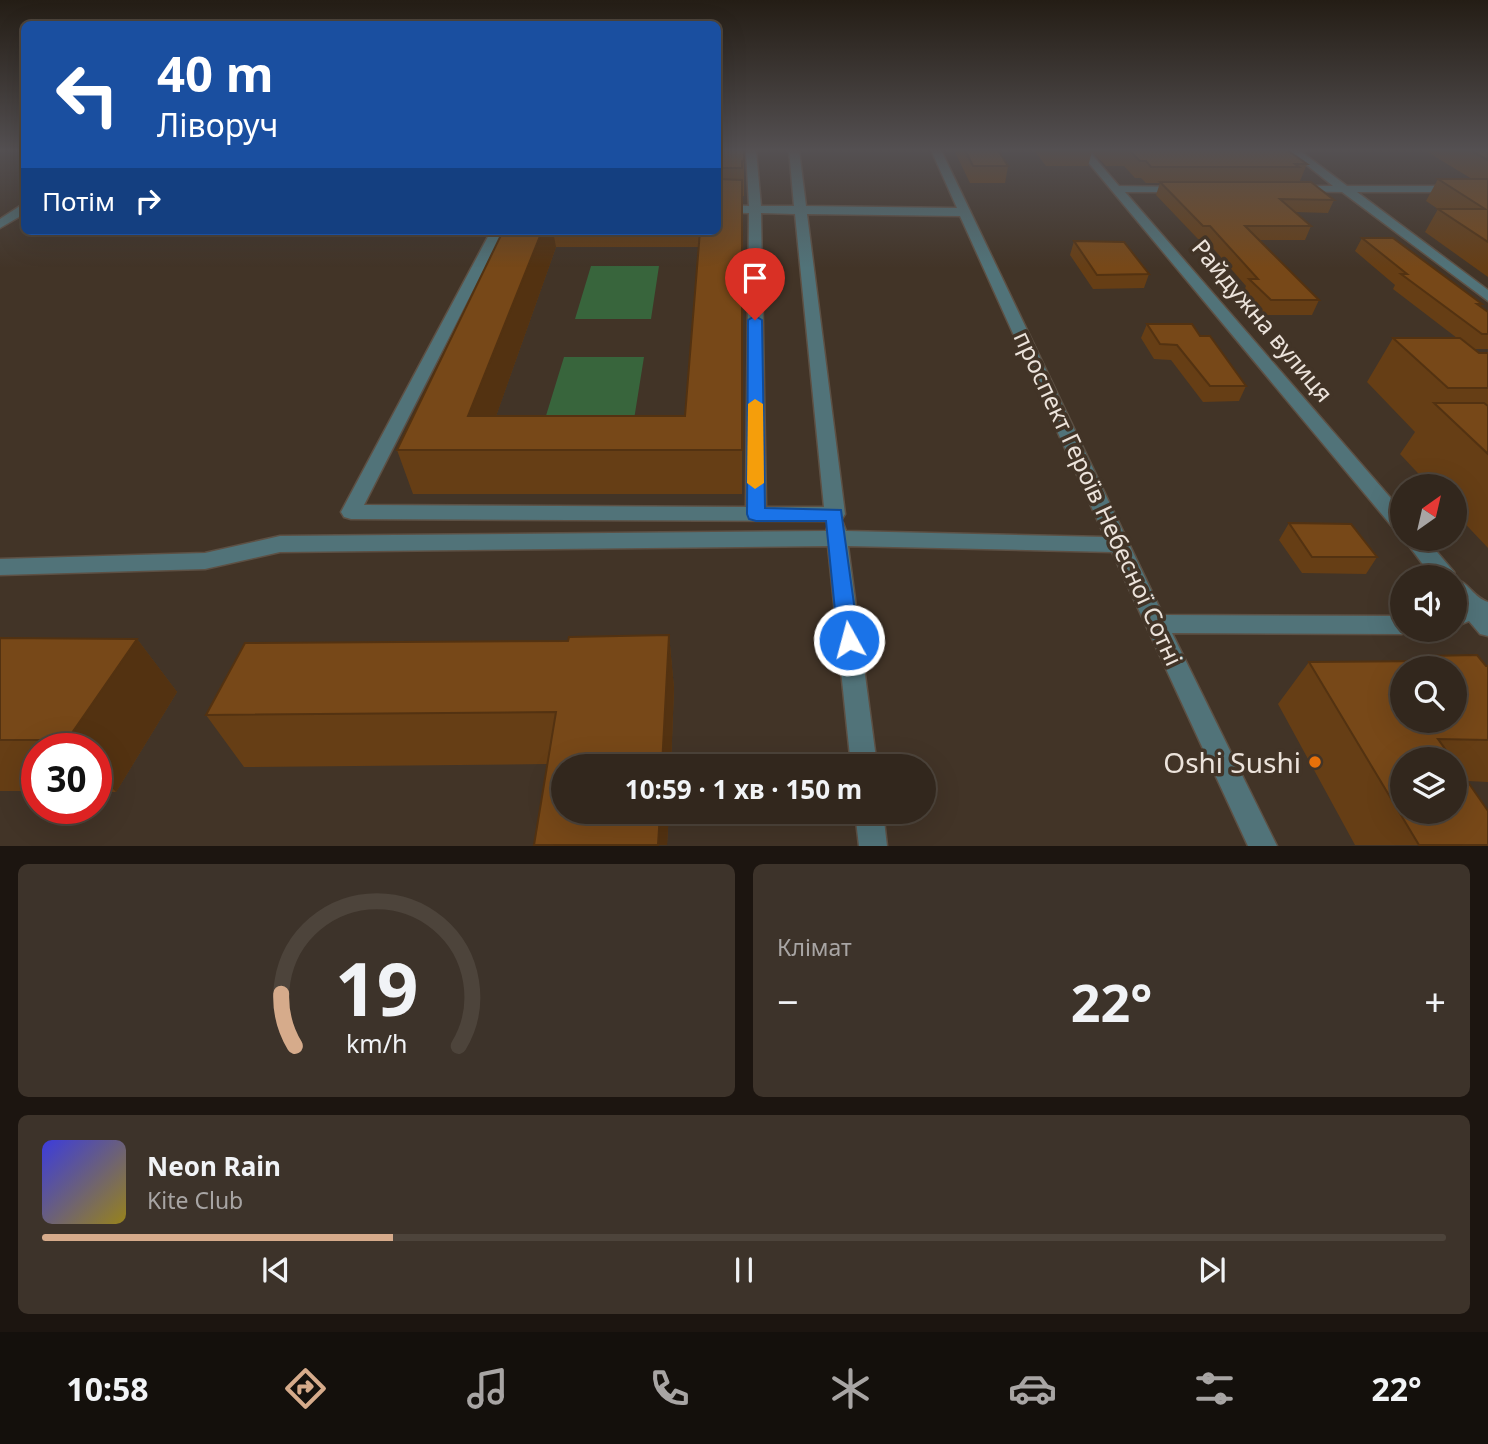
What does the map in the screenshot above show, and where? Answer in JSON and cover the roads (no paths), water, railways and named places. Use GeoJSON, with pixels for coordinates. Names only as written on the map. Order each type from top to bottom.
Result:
{"type":"FeatureCollection","features":[{"type":"Feature","properties":{"kind":"street"},"geometry":{"type":"LineString","coordinates":[[754,189],[756,514]]}},
{"type":"Feature","properties":{"kind":"street"},"geometry":{"type":"LineString","coordinates":[[799,189],[836,538],[863,754]]}},
{"type":"Feature","properties":{"kind":"street","name":"проспект Героїв Небесної Сотні"},"geometry":{"type":"LineString","coordinates":[[955,189],[1156,624],[1263,845]]}},
{"type":"Feature","properties":{"kind":"street","name":"Райдужна вулиця"},"geometry":{"type":"LineString","coordinates":[[1119,189],[1390,511]]}},
{"type":"Feature","properties":{"kind":"street"},"geometry":{"type":"LineString","coordinates":[[1345,189],[1488,297]]}},
{"type":"Feature","properties":{"kind":"street"},"geometry":{"type":"LineString","coordinates":[[721,209],[966,212]]}},
{"type":"Feature","properties":{"kind":"street"},"geometry":{"type":"LineString","coordinates":[[0,224],[21,211]]}},
{"type":"Feature","properties":{"kind":"street"},"geometry":{"type":"LineString","coordinates":[[495,235],[351,512],[835,514]]}},
{"type":"Feature","properties":{"kind":"street"},"geometry":{"type":"LineString","coordinates":[[0,567],[205,561],[280,544],[836,538],[1120,545]]}},
{"type":"Feature","properties":{"kind":"street"},"geometry":{"type":"LineString","coordinates":[[1424,551],[1435,565]]}},
{"type":"Feature","properties":{"kind":"street"},"geometry":{"type":"LineString","coordinates":[[1472,612],[1488,627]]}},
{"type":"Feature","properties":{"kind":"street"},"geometry":{"type":"LineString","coordinates":[[1156,624],[1390,625]]}},
{"type":"Feature","properties":{"kind":"street"},"geometry":{"type":"LineString","coordinates":[[870,824],[873,845]]}},
{"type":"Feature","properties":{"kind":"place","name":"Oshi Sushi"},"geometry":{"type":"Point","coordinates":[1315,762]}}]}
